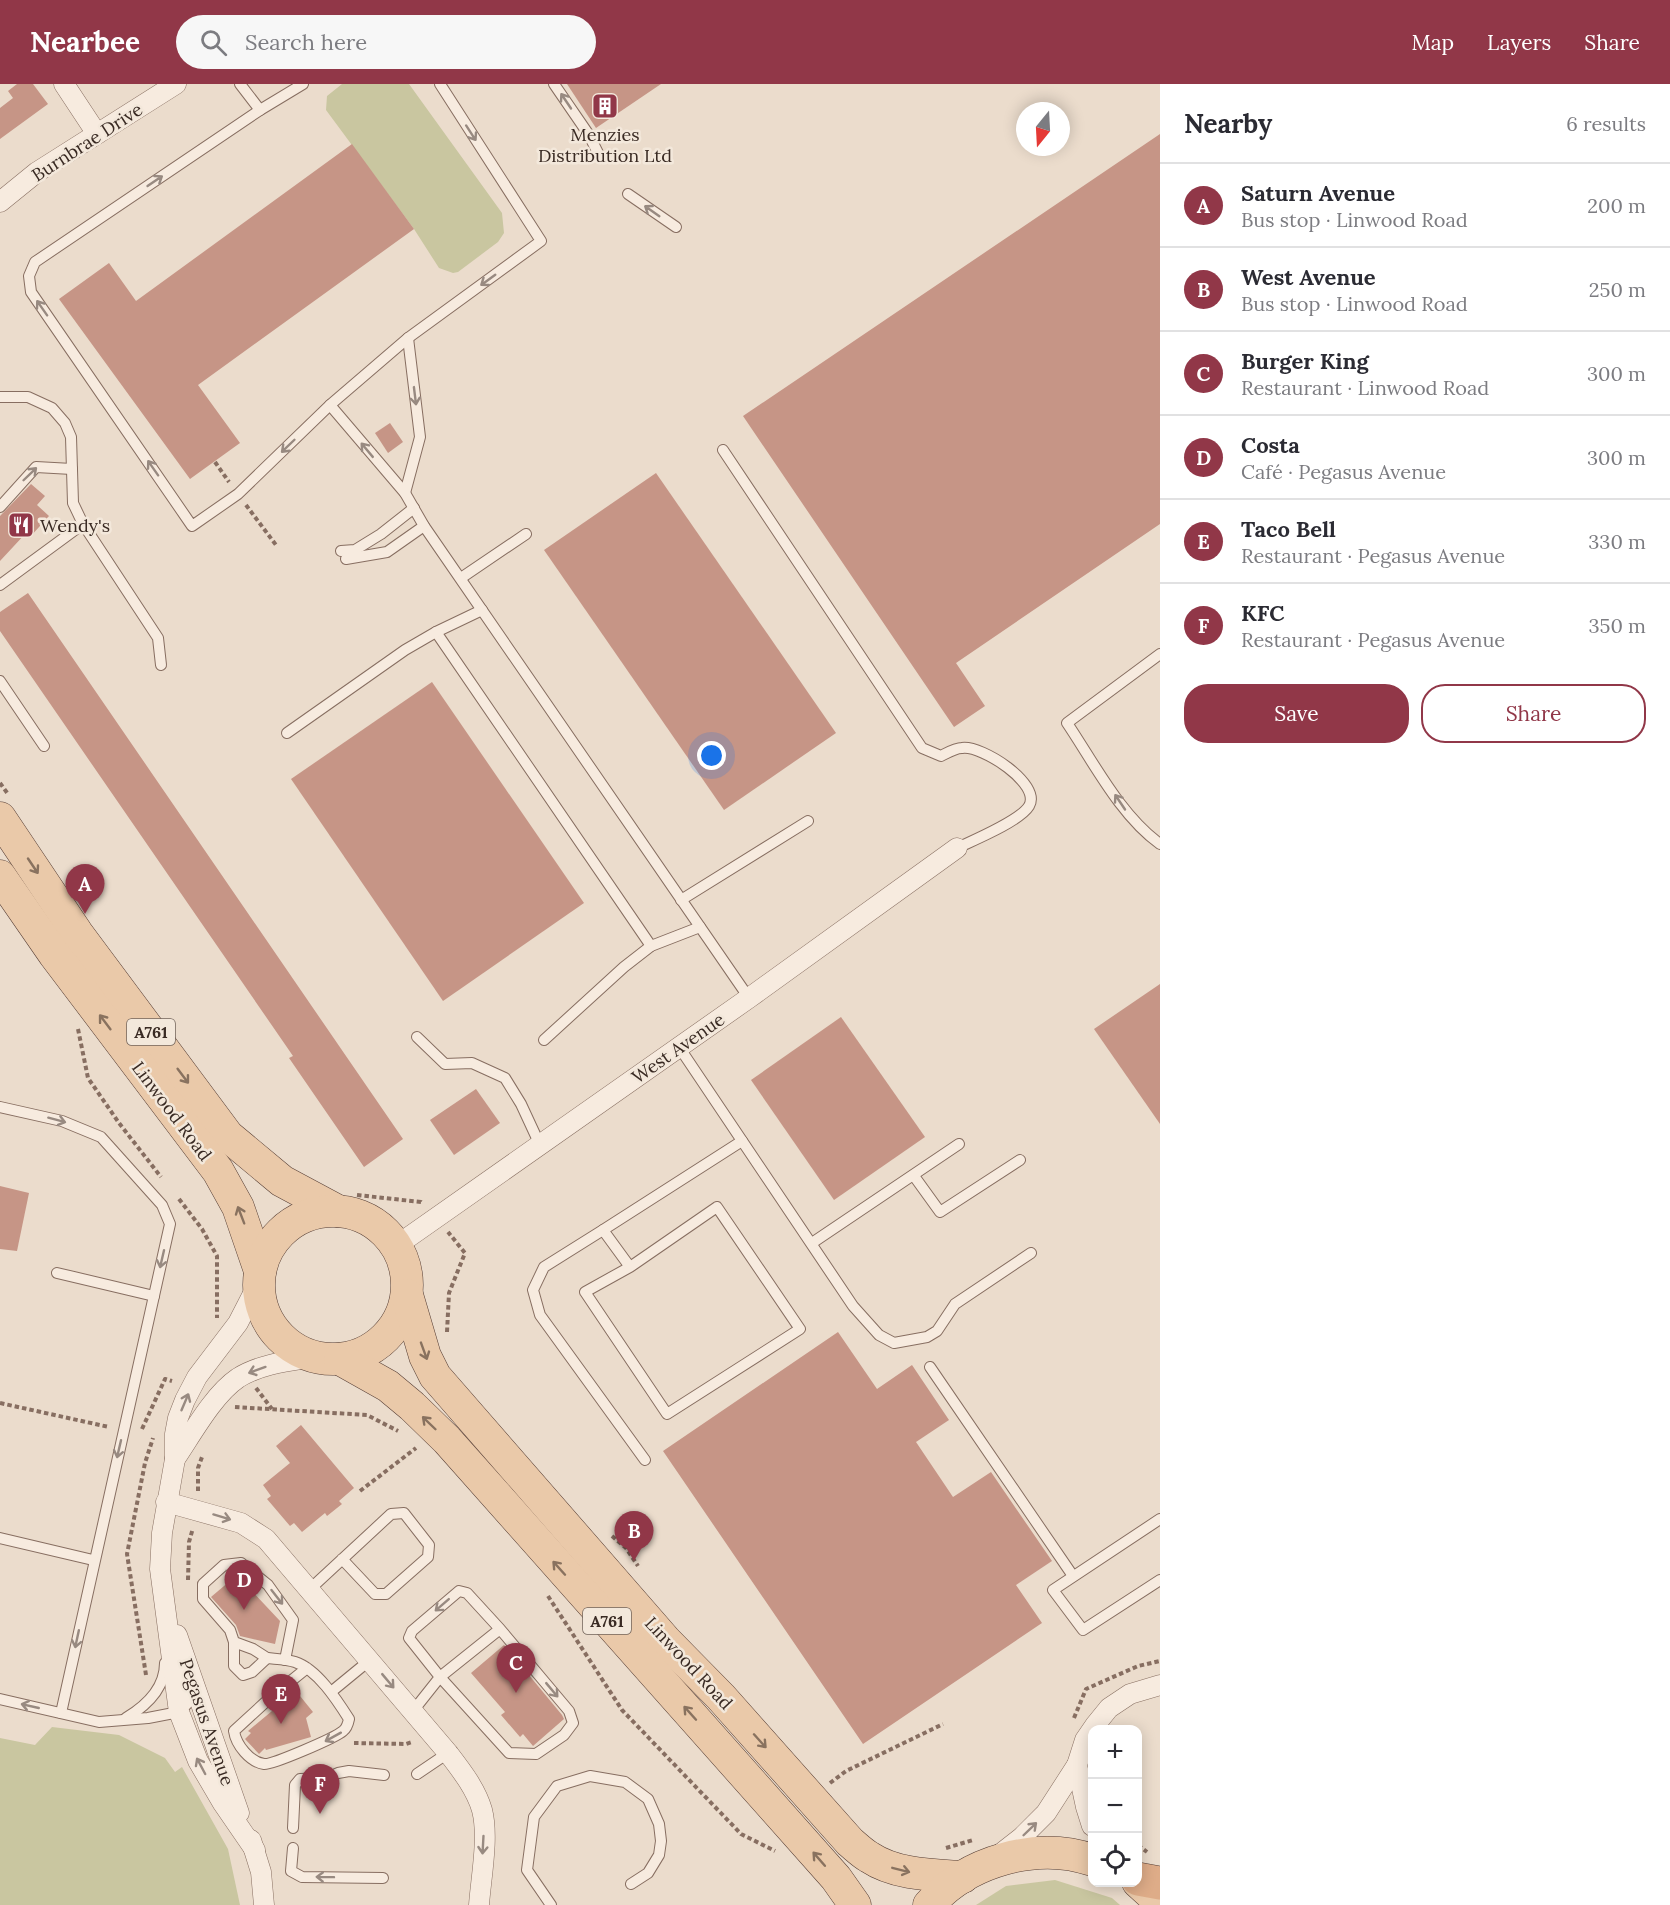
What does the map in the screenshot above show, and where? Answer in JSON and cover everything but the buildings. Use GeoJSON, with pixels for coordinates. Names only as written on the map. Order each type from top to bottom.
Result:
{"type":"FeatureCollection","features":[{"type":"Feature","properties":{"kind":"highway"},"geometry":{"type":"LineString","coordinates":[[1142,1881],[1160,1883]]}},
{"type":"Feature","properties":{"kind":"main road","name":"Linwood Road"},"geometry":{"type":"LineString","coordinates":[[6,810],[77,933],[228,1136],[282,1181],[342,1202]]}},
{"type":"Feature","properties":{"kind":"main road","name":"Linwood Road"},"geometry":{"type":"LineString","coordinates":[[0,876],[54,954],[218,1171],[238,1207],[259,1277]]}},
{"type":"Feature","properties":{"kind":"main road"},"geometry":{"type":"LineString","coordinates":[[342,1202],[381,1228],[396,1246],[406,1269],[407,1295],[400,1318],[385,1339],[364,1353],[327,1358],[291,1347],[273,1329],[262,1307],[259,1277],[262,1260],[274,1239],[292,1222],[342,1202]]}},
{"type":"Feature","properties":{"kind":"main road","name":"Linwood Road"},"geometry":{"type":"LineString","coordinates":[[407,1295],[425,1356],[435,1376],[666,1641],[720,1697],[850,1842],[870,1858],[886,1865],[926,1875],[974,1861]]}},
{"type":"Feature","properties":{"kind":"main road","name":"Linwood Road"},"geometry":{"type":"LineString","coordinates":[[327,1358],[388,1386],[447,1440],[836,1878],[855,1905]]}},
{"type":"Feature","properties":{"kind":"main road"},"geometry":{"type":"LineString","coordinates":[[929,1905],[974,1861],[1047,1852],[1088,1859]]}},
{"type":"Feature","properties":{"kind":"main road"},"geometry":{"type":"LineString","coordinates":[[1142,1885],[1160,1902]]}},
{"type":"Feature","properties":{"kind":"street"},"geometry":{"type":"LineString","coordinates":[[64,84],[97,134]]}},
{"type":"Feature","properties":{"kind":"street","name":"Burnbrae Drive"},"geometry":{"type":"LineString","coordinates":[[0,202],[37,172],[176,84]]}},
{"type":"Feature","properties":{"kind":"street","name":"West Avenue"},"geometry":{"type":"LineString","coordinates":[[396,1246],[749,998],[957,848]]}},
{"type":"Feature","properties":{"kind":"street","name":"Pegasus Avenue"},"geometry":{"type":"LineString","coordinates":[[255,1850],[222,1802],[198,1761],[179,1712],[160,1569],[166,1502],[175,1459],[175,1434],[184,1400],[197,1377],[238,1323],[259,1277]]}},
{"type":"Feature","properties":{"kind":"street","name":"Pegasus Avenue"},"geometry":{"type":"LineString","coordinates":[[175,1459],[223,1391],[238,1378],[273,1365],[327,1358]]}},
{"type":"Feature","properties":{"kind":"street"},"geometry":{"type":"LineString","coordinates":[[166,1502],[221,1516],[254,1530],[276,1550],[448,1753],[472,1788],[482,1812],[484,1836],[479,1905]]}},
{"type":"Feature","properties":{"kind":"street","name":"Pegasus Avenue"},"geometry":{"type":"LineString","coordinates":[[163,1593],[221,1764],[255,1850],[261,1872],[264,1905]]}},
{"type":"Feature","properties":{"kind":"street"},"geometry":{"type":"LineString","coordinates":[[974,1861],[1022,1837],[1046,1814],[1077,1765],[1085,1740],[1109,1708],[1130,1694],[1160,1685]]}},
{"type":"Feature","properties":{"kind":"street"},"geometry":{"type":"LineString","coordinates":[[1077,1765],[1088,1813]]}},
{"type":"Feature","properties":{"kind":"lane"},"geometry":{"type":"LineString","coordinates":[[240,84],[260,110]]}},
{"type":"Feature","properties":{"kind":"lane"},"geometry":{"type":"LineString","coordinates":[[303,84],[260,110],[35,262],[29,276],[31,292],[192,526],[237,494],[330,405],[408,338],[542,241],[440,84]]}},
{"type":"Feature","properties":{"kind":"lane"},"geometry":{"type":"LineString","coordinates":[[554,84],[589,135],[599,155]]}},
{"type":"Feature","properties":{"kind":"lane"},"geometry":{"type":"LineString","coordinates":[[628,194],[676,227]]}},
{"type":"Feature","properties":{"kind":"lane"},"geometry":{"type":"LineString","coordinates":[[405,493],[420,437],[408,338]]}},
{"type":"Feature","properties":{"kind":"lane"},"geometry":{"type":"LineString","coordinates":[[0,397],[28,397],[52,408],[65,423],[71,437],[73,503],[82,524],[158,638],[161,665]]}},
{"type":"Feature","properties":{"kind":"lane"},"geometry":{"type":"LineString","coordinates":[[330,405],[405,493],[424,526],[749,998]]}},
{"type":"Feature","properties":{"kind":"lane"},"geometry":{"type":"LineString","coordinates":[[723,450],[922,748],[941,756],[964,747],[987,753],[1001,761],[1027,786],[1031,797],[1029,806],[1011,820],[957,848]]}},
{"type":"Feature","properties":{"kind":"lane"},"geometry":{"type":"LineString","coordinates":[[0,507],[36,467],[72,469]]}},
{"type":"Feature","properties":{"kind":"lane"},"geometry":{"type":"LineString","coordinates":[[414,508],[381,534],[343,555],[387,552],[424,526]]}},
{"type":"Feature","properties":{"kind":"lane"},"geometry":{"type":"LineString","coordinates":[[0,585],[82,524]]}},
{"type":"Feature","properties":{"kind":"lane"},"geometry":{"type":"LineString","coordinates":[[461,578],[526,534]]}},
{"type":"Feature","properties":{"kind":"lane"},"geometry":{"type":"LineString","coordinates":[[287,733],[405,650],[482,610]]}},
{"type":"Feature","properties":{"kind":"lane"},"geometry":{"type":"LineString","coordinates":[[436,632],[651,946]]}},
{"type":"Feature","properties":{"kind":"lane"},"geometry":{"type":"LineString","coordinates":[[1160,654],[1067,723],[1125,810],[1146,833],[1160,844]]}},
{"type":"Feature","properties":{"kind":"lane"},"geometry":{"type":"LineString","coordinates":[[0,681],[44,746]]}},
{"type":"Feature","properties":{"kind":"lane"},"geometry":{"type":"LineString","coordinates":[[681,900],[808,821]]}},
{"type":"Feature","properties":{"kind":"lane"},"geometry":{"type":"LineString","coordinates":[[544,1040],[624,967],[651,946],[700,927]]}},
{"type":"Feature","properties":{"kind":"lane"},"geometry":{"type":"LineString","coordinates":[[417,1037],[445,1064],[472,1063],[505,1078],[521,1104],[540,1145]]}},
{"type":"Feature","properties":{"kind":"lane"},"geometry":{"type":"LineString","coordinates":[[679,1047],[853,1306],[879,1335],[894,1343],[927,1337],[937,1331],[955,1304],[1031,1252]]}},
{"type":"Feature","properties":{"kind":"lane"},"geometry":{"type":"LineString","coordinates":[[0,1107],[62,1121],[101,1137],[162,1205],[170,1224],[93,1560],[61,1713]]}},
{"type":"Feature","properties":{"kind":"lane"},"geometry":{"type":"LineString","coordinates":[[645,1460],[540,1315],[533,1290],[544,1267],[742,1141]]}},
{"type":"Feature","properties":{"kind":"lane"},"geometry":{"type":"LineString","coordinates":[[812,1243],[959,1144]]}},
{"type":"Feature","properties":{"kind":"lane"},"geometry":{"type":"LineString","coordinates":[[914,1176],[940,1212],[1020,1160]]}},
{"type":"Feature","properties":{"kind":"lane"},"geometry":{"type":"LineString","coordinates":[[717,1207],[800,1329],[667,1414],[585,1292],[630,1267],[717,1207]]}},
{"type":"Feature","properties":{"kind":"lane"},"geometry":{"type":"LineString","coordinates":[[603,1230],[630,1267]]}},
{"type":"Feature","properties":{"kind":"lane"},"geometry":{"type":"LineString","coordinates":[[57,1273],[154,1296]]}},
{"type":"Feature","properties":{"kind":"lane"},"geometry":{"type":"LineString","coordinates":[[930,1367],[1073,1576]]}},
{"type":"Feature","properties":{"kind":"lane"},"geometry":{"type":"LineString","coordinates":[[309,1590],[342,1559],[391,1514],[404,1514],[429,1545],[428,1557],[386,1594],[375,1594],[342,1559]]}},
{"type":"Feature","properties":{"kind":"lane"},"geometry":{"type":"LineString","coordinates":[[1160,1519],[1053,1590],[1083,1630],[1160,1580]]}},
{"type":"Feature","properties":{"kind":"lane"},"geometry":{"type":"LineString","coordinates":[[0,1538],[93,1560]]}},
{"type":"Feature","properties":{"kind":"lane"},"geometry":{"type":"LineString","coordinates":[[267,1658],[252,1672],[243,1674],[234,1666],[234,1642],[230,1630],[203,1599],[203,1584],[224,1566],[241,1563],[268,1585],[293,1620],[285,1660]]}},
{"type":"Feature","properties":{"kind":"lane"},"geometry":{"type":"LineString","coordinates":[[459,1591],[466,1593],[500,1629],[569,1711],[573,1723],[564,1735],[536,1754],[509,1753],[440,1677],[409,1638],[412,1631],[459,1591]]}},
{"type":"Feature","properties":{"kind":"lane"},"geometry":{"type":"LineString","coordinates":[[124,1720],[143,1708],[152,1699],[165,1673],[163,1593]]}},
{"type":"Feature","properties":{"kind":"lane"},"geometry":{"type":"LineString","coordinates":[[413,1711],[440,1677],[500,1629]]}},
{"type":"Feature","properties":{"kind":"lane"},"geometry":{"type":"LineString","coordinates":[[0,1699],[99,1722],[179,1712],[190,1701],[179,1640]]}},
{"type":"Feature","properties":{"kind":"lane"},"geometry":{"type":"LineString","coordinates":[[234,1642],[267,1658],[294,1661],[307,1668],[331,1692],[349,1719],[346,1730],[331,1739],[267,1765],[252,1760],[235,1739],[234,1731],[307,1668]]}},
{"type":"Feature","properties":{"kind":"lane"},"geometry":{"type":"LineString","coordinates":[[331,1692],[370,1660]]}},
{"type":"Feature","properties":{"kind":"lane"},"geometry":{"type":"LineString","coordinates":[[417,1774],[448,1753]]}},
{"type":"Feature","properties":{"kind":"lane"},"geometry":{"type":"LineString","coordinates":[[293,1828],[295,1785],[300,1779],[326,1778],[349,1771],[384,1775]]}},
{"type":"Feature","properties":{"kind":"lane"},"geometry":{"type":"LineString","coordinates":[[551,1905],[527,1870],[534,1817],[557,1786],[590,1776],[625,1782],[648,1799],[659,1824],[661,1841],[658,1855],[648,1873],[631,1884]]}},
{"type":"Feature","properties":{"kind":"lane"},"geometry":{"type":"LineString","coordinates":[[293,1848],[291,1871],[302,1877],[383,1878]]}},
{"type":"Feature","properties":{"kind":"path"},"geometry":{"type":"LineString","coordinates":[[0,783],[6,810]]}},
{"type":"Feature","properties":{"kind":"path"},"geometry":{"type":"LineString","coordinates":[[342,1202],[421,1202],[465,1253],[449,1293],[446,1341]]}},
{"type":"Feature","properties":{"kind":"path"},"geometry":{"type":"LineString","coordinates":[[0,1403],[140,1434],[165,1378],[172,1381]]}},
{"type":"Feature","properties":{"kind":"path"},"geometry":{"type":"LineString","coordinates":[[234,1407],[367,1415],[400,1432]]}},
{"type":"Feature","properties":{"kind":"path"},"geometry":{"type":"LineString","coordinates":[[408,1440],[423,1456]]}},
{"type":"Feature","properties":{"kind":"path"},"geometry":{"type":"LineString","coordinates":[[360,1491],[416,1448]]}},
{"type":"Feature","properties":{"kind":"path"},"geometry":{"type":"LineString","coordinates":[[611,1535],[626,1548],[643,1574]]}},
{"type":"Feature","properties":{"kind":"path"},"geometry":{"type":"LineString","coordinates":[[545,1592],[622,1710],[741,1834],[779,1853]]}},
{"type":"Feature","properties":{"kind":"path"},"geometry":{"type":"LineString","coordinates":[[1073,1719],[1086,1689],[1138,1666],[1160,1661]]}},
{"type":"Feature","properties":{"kind":"path"},"geometry":{"type":"LineString","coordinates":[[827,1785],[846,1771],[943,1724]]}},
{"type":"Feature","properties":{"kind":"path"},"geometry":{"type":"LineString","coordinates":[[943,1850],[974,1861]]}},
{"type":"Feature","properties":{"kind":"shaded area"},"geometry":{"type":"Polygon","coordinates":[[[342,84],[409,84],[502,213],[504,233],[498,242],[458,272],[453,273],[439,268],[414,229],[326,110],[327,96],[342,84]]]}},
{"type":"Feature","properties":{"kind":"shaded area"},"geometry":{"type":"Polygon","coordinates":[[[52,1727],[119,1735],[165,1758],[175,1772],[182,1767],[228,1849],[240,1905],[0,1905],[0,1738],[35,1745],[52,1727]]]}},
{"type":"Feature","properties":{"kind":"shaded area"},"geometry":{"type":"Polygon","coordinates":[[[1055,1880],[1112,1898],[1120,1905],[976,1905],[1006,1886],[1055,1880]]]}},
{"type":"Feature","properties":{"kind":"place","name":"Menzies Distribution Ltd"},"geometry":{"type":"Point","coordinates":[605,106]}},
{"type":"Feature","properties":{"kind":"place","name":"Wendy's"},"geometry":{"type":"Point","coordinates":[21,525]}},
{"type":"Feature","properties":{"kind":"place","name":"Saturn Avenue"},"geometry":{"type":"Point","coordinates":[85,914]}},
{"type":"Feature","properties":{"kind":"place","name":"West Avenue"},"geometry":{"type":"Point","coordinates":[634,1561]}},
{"type":"Feature","properties":{"kind":"place","name":"Costa"},"geometry":{"type":"Point","coordinates":[244,1610]}},
{"type":"Feature","properties":{"kind":"place","name":"Burger King"},"geometry":{"type":"Point","coordinates":[516,1693]}},
{"type":"Feature","properties":{"kind":"place","name":"Taco Bell"},"geometry":{"type":"Point","coordinates":[281,1724]}},
{"type":"Feature","properties":{"kind":"place","name":"KFC"},"geometry":{"type":"Point","coordinates":[320,1814]}}]}
